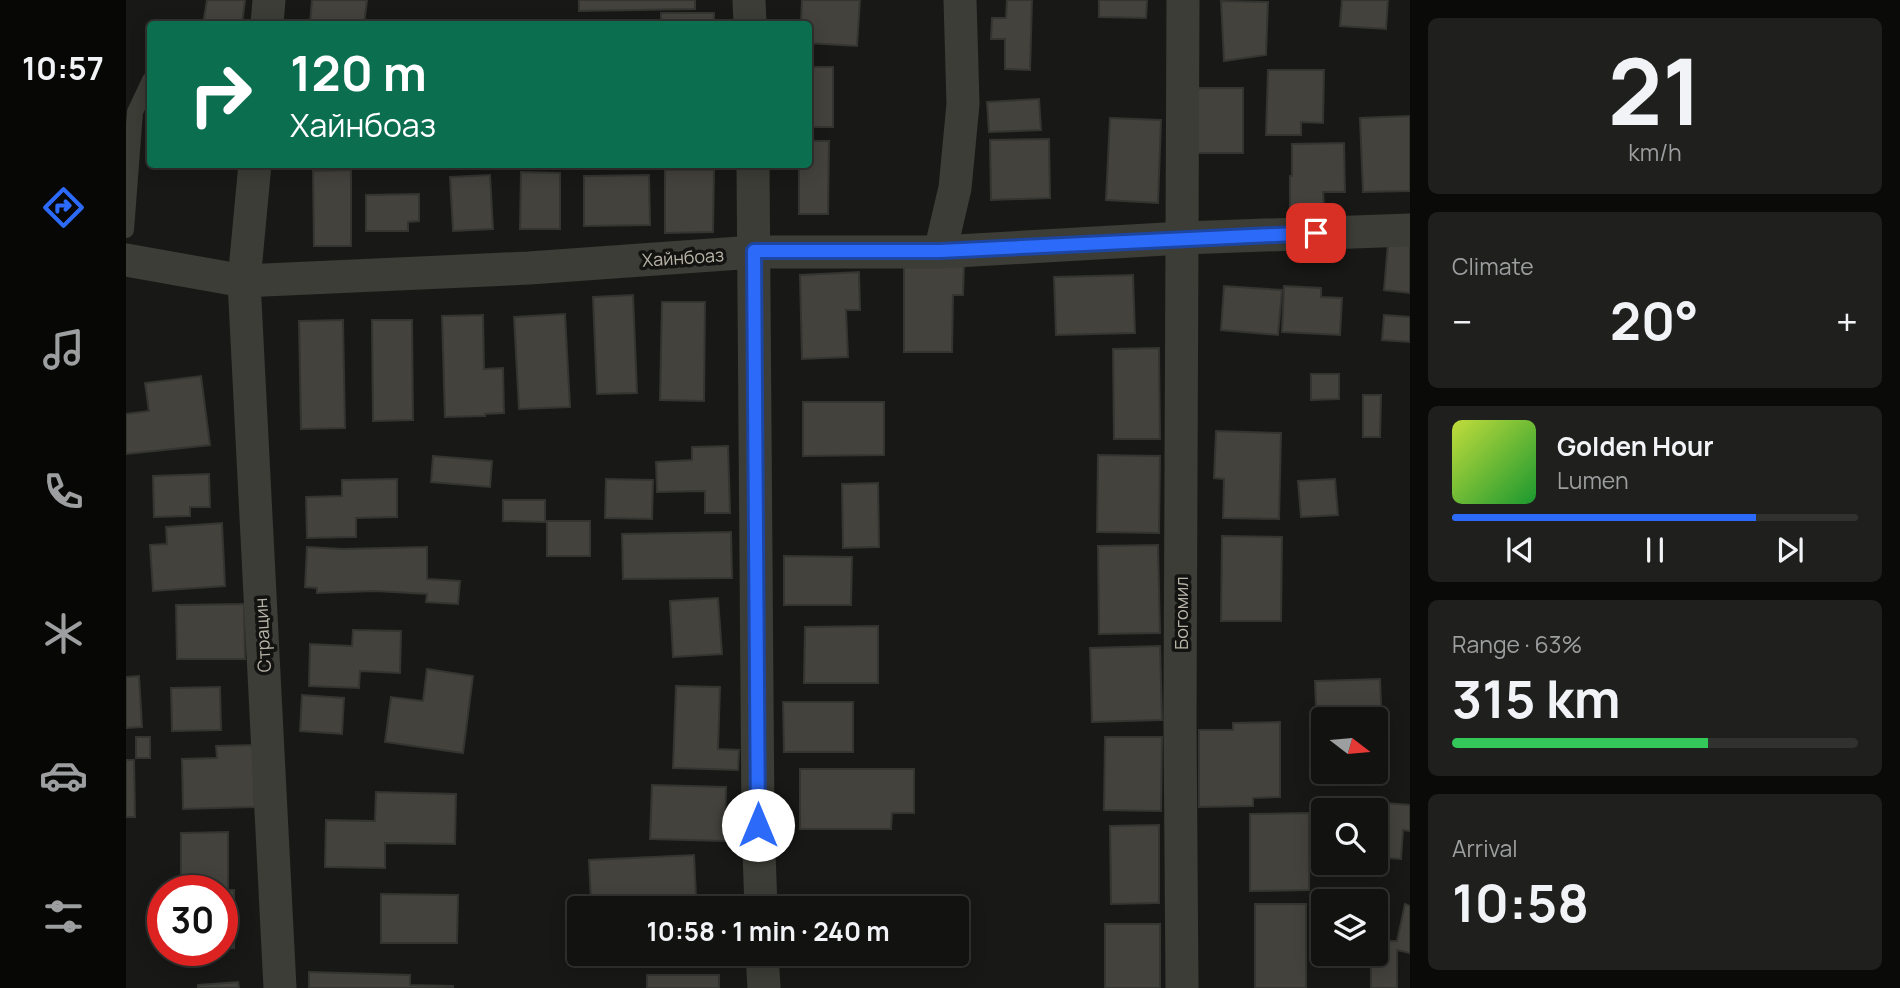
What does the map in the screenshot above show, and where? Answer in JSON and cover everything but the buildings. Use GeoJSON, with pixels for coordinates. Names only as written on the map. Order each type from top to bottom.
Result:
{"type":"FeatureCollection","features":[{"type":"Feature","properties":{"kind":"street"},"geometry":{"type":"LineString","coordinates":[[267,21],[270,0]]}},
{"type":"Feature","properties":{"kind":"street"},"geometry":{"type":"LineString","coordinates":[[749,0],[750,21]]}},
{"type":"Feature","properties":{"kind":"street"},"geometry":{"type":"LineString","coordinates":[[940,251],[955,188],[963,104],[960,0]]}},
{"type":"Feature","properties":{"kind":"street","name":"Богомил"},"geometry":{"type":"LineString","coordinates":[[1182,988],[1180,705],[1183,0]]}},
{"type":"Feature","properties":{"kind":"street","name":"Страцин"},"geometry":{"type":"LineString","coordinates":[[255,168],[244,281],[280,988]]}},
{"type":"Feature","properties":{"kind":"street"},"geometry":{"type":"LineString","coordinates":[[753,168],[761,896]]}},
{"type":"Feature","properties":{"kind":"street","name":"Хайнбоаз"},"geometry":{"type":"LineString","coordinates":[[126,260],[244,281],[529,268],[754,251],[940,251],[1183,238],[1410,230]]}},
{"type":"Feature","properties":{"kind":"street"},"geometry":{"type":"LineString","coordinates":[[763,966],[764,988]]}},
{"type":"Feature","properties":{"kind":"lane"},"geometry":{"type":"LineString","coordinates":[[126,230],[135,112],[147,86]]}},
{"type":"Feature","properties":{"kind":"route"},"geometry":{"type":"LineString","coordinates":[[758,825],[754,251],[940,251],[1316,233]]}}]}
